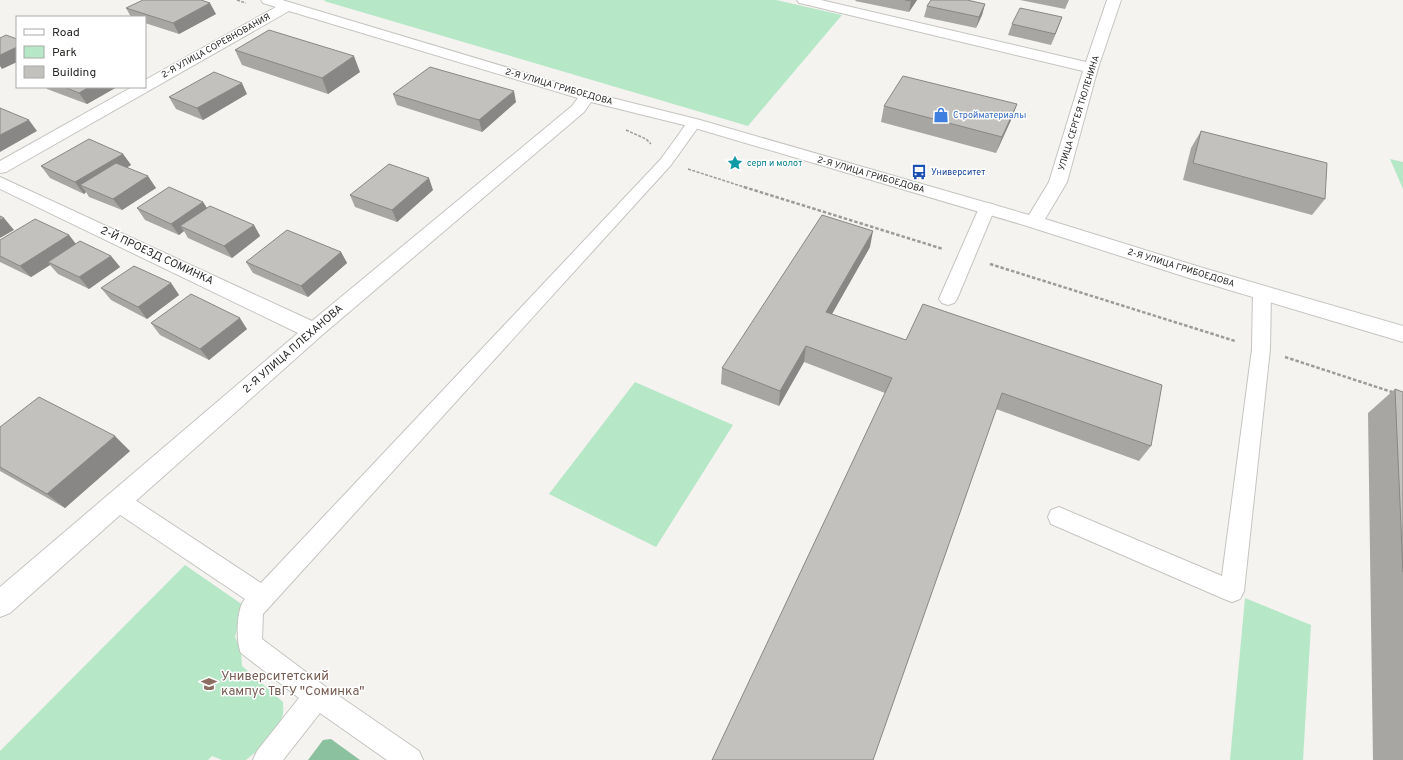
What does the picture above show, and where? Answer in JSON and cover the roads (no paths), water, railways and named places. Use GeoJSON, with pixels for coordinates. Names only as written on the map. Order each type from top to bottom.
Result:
{"type":"FeatureCollection","features":[{"type":"Feature","properties":{"kind":"street","name":"2-Я УЛИЦА ГРИБОЕДОВА"},"geometry":{"type":"LineString","coordinates":[[268,0],[587,96],[694,123],[987,208],[1403,334]]}},
{"type":"Feature","properties":{"kind":"street"},"geometry":{"type":"LineString","coordinates":[[804,0],[822,2],[1091,68]]}},
{"type":"Feature","properties":{"kind":"street","name":"УЛИЦА СЕРГЕЯ ТЮЛЕНИНА"},"geometry":{"type":"LineString","coordinates":[[1034,222],[1058,182],[1091,68],[1114,0]]}},
{"type":"Feature","properties":{"kind":"street","name":"2-Я УЛИЦА СОРЕВНОВАНИЯ"},"geometry":{"type":"LineString","coordinates":[[146,85],[287,6]]}},
{"type":"Feature","properties":{"kind":"street","name":"2-Я УЛИЦА СОРЕВНОВАНИЯ"},"geometry":{"type":"LineString","coordinates":[[0,168],[140,88]]}},
{"type":"Feature","properties":{"kind":"street","name":"2-Я УЛИЦА ПЛЕХАНОВА"},"geometry":{"type":"LineString","coordinates":[[0,604],[314,331],[578,109],[587,96]]}},
{"type":"Feature","properties":{"kind":"street","name":"2-Й ПРОЕЗД СОМИНКА"},"geometry":{"type":"LineString","coordinates":[[0,182],[314,331]]}},
{"type":"Feature","properties":{"kind":"lane"},"geometry":{"type":"LineString","coordinates":[[410,760],[317,696],[250,645],[251,610],[666,162],[694,123]]}},
{"type":"Feature","properties":{"kind":"lane"},"geometry":{"type":"LineString","coordinates":[[948,299],[987,208]]}},
{"type":"Feature","properties":{"kind":"lane"},"geometry":{"type":"LineString","coordinates":[[1059,517],[1232,591],[1261,349],[1262,292]]}},
{"type":"Feature","properties":{"kind":"lane"},"geometry":{"type":"LineString","coordinates":[[118,501],[262,597]]}},
{"type":"Feature","properties":{"kind":"lane"},"geometry":{"type":"LineString","coordinates":[[266,760],[317,696]]}},
{"type":"Feature","properties":{"kind":"place","name":"Стройматериалы"},"geometry":{"type":"Point","coordinates":[941,115]}},
{"type":"Feature","properties":{"kind":"place","name":"серп и молот"},"geometry":{"type":"Point","coordinates":[735,163]}},
{"type":"Feature","properties":{"kind":"place","name":"Университет"},"geometry":{"type":"Point","coordinates":[919,172]}},
{"type":"Feature","properties":{"kind":"place","name":"Университетский кампус ТвГУ \"Соминка\""},"geometry":{"type":"Point","coordinates":[209,684]}}]}
